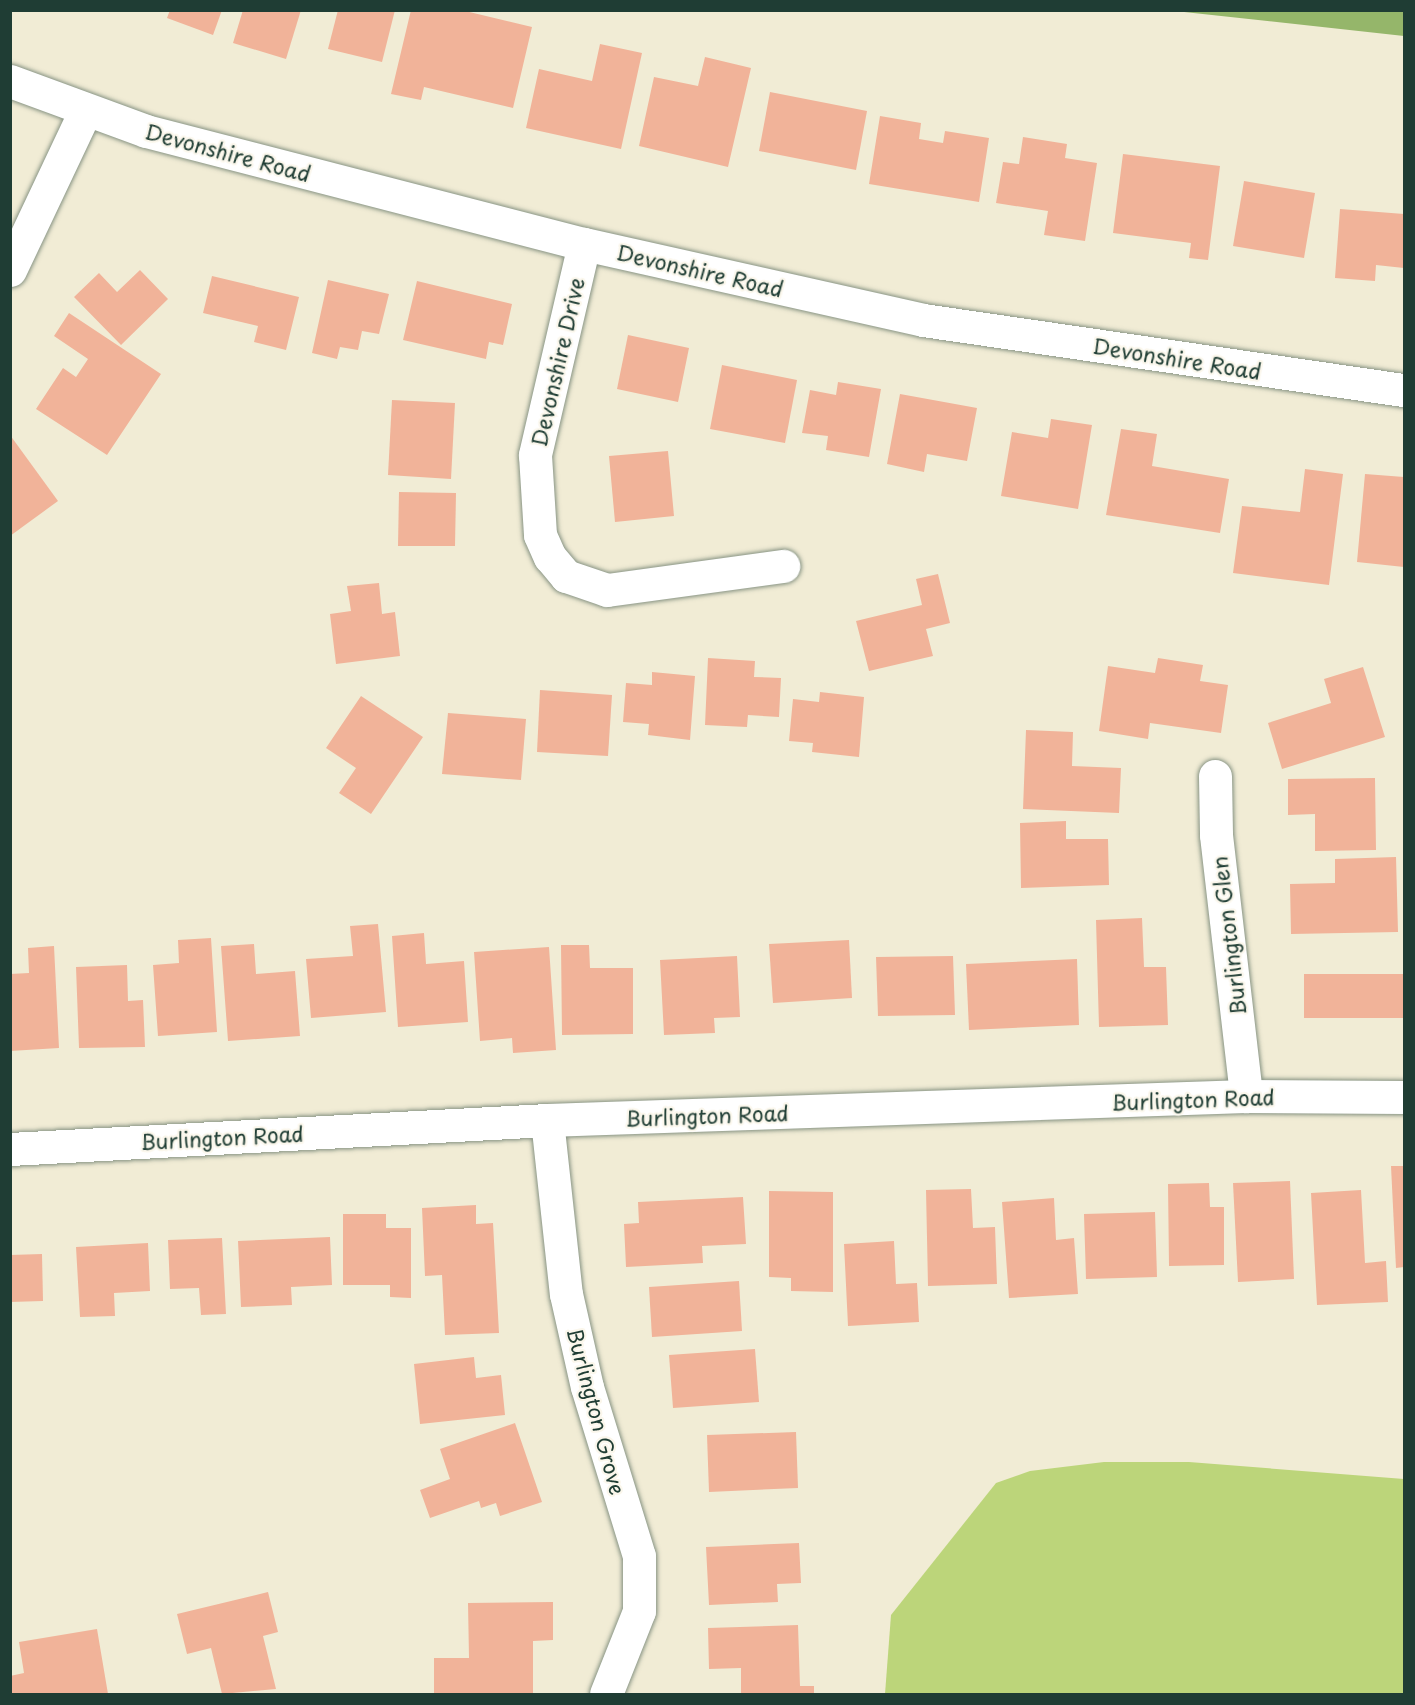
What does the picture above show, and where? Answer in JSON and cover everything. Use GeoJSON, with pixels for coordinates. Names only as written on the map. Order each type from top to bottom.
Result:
{"type":"FeatureCollection","features":[{"type":"Feature","properties":{"kind":"street","name":"Devonshire Road"},"geometry":{"type":"LineString","coordinates":[[10,81],[85,111],[585,244],[923,320],[1404,390]]}},
{"type":"Feature","properties":{"kind":"street"},"geometry":{"type":"LineString","coordinates":[[10,270],[85,111]]}},
{"type":"Feature","properties":{"kind":"street","name":"Devonshire Drive"},"geometry":{"type":"LineString","coordinates":[[585,244],[535,455],[540,535],[550,557],[566,576],[607,590],[783,566]]}},
{"type":"Feature","properties":{"kind":"street","name":"Burlington Glen"},"geometry":{"type":"LineString","coordinates":[[1215,776],[1216,836],[1246,1096]]}},
{"type":"Feature","properties":{"kind":"street","name":"Burlington Road"},"geometry":{"type":"LineString","coordinates":[[10,1149],[547,1120],[1246,1096],[1404,1097]]}},
{"type":"Feature","properties":{"kind":"street","name":"Burlington Grove"},"geometry":{"type":"LineString","coordinates":[[547,1120],[566,1294],[587,1387],[639,1556],[639,1611],[606,1695]]}},
{"type":"Feature","properties":{"kind":"green space"},"geometry":{"type":"Polygon","coordinates":[[[1175,11],[1404,11],[1404,36],[1175,11]]]}},
{"type":"Feature","properties":{"kind":"green space"},"geometry":{"type":"Polygon","coordinates":[[[1104,1462],[1189,1462],[1404,1479],[1404,1694],[885,1694],[891,1615],[996,1483],[1030,1471],[1104,1462]]]}},
{"type":"Feature","properties":{"kind":"building"},"geometry":{"type":"Polygon","coordinates":[[[170,10],[222,10],[213,35],[167,18],[170,10]]]}},
{"type":"Feature","properties":{"kind":"building"},"geometry":{"type":"Polygon","coordinates":[[[243,10],[301,10],[286,59],[233,43],[243,10]]]}},
{"type":"Feature","properties":{"kind":"building"},"geometry":{"type":"Polygon","coordinates":[[[338,10],[395,10],[382,62],[328,49],[338,10]]]}},
{"type":"Feature","properties":{"kind":"building"},"geometry":{"type":"Polygon","coordinates":[[[411,10],[461,10],[532,27],[513,108],[424,87],[421,100],[391,94],[411,10]]]}},
{"type":"Feature","properties":{"kind":"building"},"geometry":{"type":"Polygon","coordinates":[[[600,44],[642,53],[621,149],[526,128],[539,69],[592,81],[600,44]]]}},
{"type":"Feature","properties":{"kind":"building"},"geometry":{"type":"Polygon","coordinates":[[[705,57],[751,68],[728,167],[639,146],[654,77],[698,86],[705,57]]]}},
{"type":"Feature","properties":{"kind":"building"},"geometry":{"type":"Polygon","coordinates":[[[770,92],[867,111],[856,170],[759,151],[770,92]]]}},
{"type":"Feature","properties":{"kind":"building"},"geometry":{"type":"Polygon","coordinates":[[[880,116],[921,123],[919,139],[943,143],[945,131],[989,138],[979,202],[869,184],[880,116]]]}},
{"type":"Feature","properties":{"kind":"building"},"geometry":{"type":"Polygon","coordinates":[[[1023,137],[1067,144],[1065,158],[1097,163],[1085,241],[1044,235],[1048,211],[996,203],[1003,162],[1019,164],[1023,137]]]}},
{"type":"Feature","properties":{"kind":"building"},"geometry":{"type":"Polygon","coordinates":[[[1123,154],[1220,166],[1208,260],[1189,258],[1191,243],[1113,233],[1123,154]]]}},
{"type":"Feature","properties":{"kind":"building"},"geometry":{"type":"Polygon","coordinates":[[[1244,181],[1315,193],[1304,258],[1233,246],[1244,181]]]}},
{"type":"Feature","properties":{"kind":"building"},"geometry":{"type":"Polygon","coordinates":[[[1340,209],[1404,214],[1404,268],[1376,265],[1375,281],[1335,278],[1340,209]]]}},
{"type":"Feature","properties":{"kind":"building"},"geometry":{"type":"Polygon","coordinates":[[[140,270],[168,299],[121,345],[74,297],[99,273],[117,292],[140,270]]]}},
{"type":"Feature","properties":{"kind":"building"},"geometry":{"type":"Polygon","coordinates":[[[212,276],[299,297],[286,350],[254,342],[258,326],[203,313],[212,276]]]}},
{"type":"Feature","properties":{"kind":"building"},"geometry":{"type":"Polygon","coordinates":[[[328,280],[389,294],[379,334],[362,331],[358,350],[340,347],[337,359],[312,353],[328,280]]]}},
{"type":"Feature","properties":{"kind":"building"},"geometry":{"type":"Polygon","coordinates":[[[417,281],[512,304],[503,345],[489,342],[486,359],[403,340],[417,281]]]}},
{"type":"Feature","properties":{"kind":"building"},"geometry":{"type":"Polygon","coordinates":[[[69,313],[161,374],[107,455],[36,409],[63,368],[76,377],[88,359],[54,336],[69,313]]]}},
{"type":"Feature","properties":{"kind":"building"},"geometry":{"type":"Polygon","coordinates":[[[628,335],[689,348],[678,402],[617,389],[628,335]]]}},
{"type":"Feature","properties":{"kind":"building"},"geometry":{"type":"Polygon","coordinates":[[[722,365],[797,380],[785,443],[710,429],[722,365]]]}},
{"type":"Feature","properties":{"kind":"building"},"geometry":{"type":"Polygon","coordinates":[[[838,382],[881,389],[869,457],[826,450],[828,436],[802,433],[810,390],[836,395],[838,382]]]}},
{"type":"Feature","properties":{"kind":"building"},"geometry":{"type":"Polygon","coordinates":[[[900,394],[977,408],[967,461],[927,454],[924,472],[887,464],[900,394]]]}},
{"type":"Feature","properties":{"kind":"building"},"geometry":{"type":"Polygon","coordinates":[[[392,400],[455,403],[451,479],[388,475],[392,400]]]}},
{"type":"Feature","properties":{"kind":"building"},"geometry":{"type":"Polygon","coordinates":[[[1051,419],[1092,425],[1078,509],[1001,496],[1012,432],[1048,438],[1051,419]]]}},
{"type":"Feature","properties":{"kind":"building"},"geometry":{"type":"Polygon","coordinates":[[[1121,429],[1157,434],[1152,466],[1229,479],[1220,533],[1106,515],[1121,429]]]}},
{"type":"Feature","properties":{"kind":"building"},"geometry":{"type":"Polygon","coordinates":[[[10,435],[58,501],[10,536],[10,435]]]}},
{"type":"Feature","properties":{"kind":"building"},"geometry":{"type":"Polygon","coordinates":[[[668,451],[674,516],[615,522],[609,456],[668,451]]]}},
{"type":"Feature","properties":{"kind":"building"},"geometry":{"type":"Polygon","coordinates":[[[1305,469],[1343,474],[1329,585],[1233,573],[1242,506],[1300,512],[1305,469]]]}},
{"type":"Feature","properties":{"kind":"building"},"geometry":{"type":"Polygon","coordinates":[[[1365,474],[1404,477],[1404,567],[1357,562],[1365,474]]]}},
{"type":"Feature","properties":{"kind":"building"},"geometry":{"type":"Polygon","coordinates":[[[399,492],[456,493],[455,546],[398,546],[399,492]]]}},
{"type":"Feature","properties":{"kind":"building"},"geometry":{"type":"Polygon","coordinates":[[[938,574],[950,623],[926,629],[933,656],[869,671],[856,621],[922,605],[916,579],[938,574]]]}},
{"type":"Feature","properties":{"kind":"building"},"geometry":{"type":"Polygon","coordinates":[[[379,583],[382,614],[395,612],[400,656],[336,664],[330,614],[351,611],[347,586],[379,583]]]}},
{"type":"Feature","properties":{"kind":"building"},"geometry":{"type":"Polygon","coordinates":[[[708,658],[755,661],[754,677],[781,678],[779,717],[748,715],[747,727],[705,725],[708,658]]]}},
{"type":"Feature","properties":{"kind":"building"},"geometry":{"type":"Polygon","coordinates":[[[1158,658],[1203,665],[1200,681],[1228,685],[1221,733],[1150,723],[1148,739],[1099,731],[1108,666],[1155,673],[1158,658]]]}},
{"type":"Feature","properties":{"kind":"building"},"geometry":{"type":"Polygon","coordinates":[[[1363,667],[1385,737],[1282,769],[1268,723],[1331,703],[1324,679],[1363,667]]]}},
{"type":"Feature","properties":{"kind":"building"},"geometry":{"type":"Polygon","coordinates":[[[652,672],[695,676],[690,740],[648,735],[649,724],[623,722],[626,683],[652,685],[652,672]]]}},
{"type":"Feature","properties":{"kind":"building"},"geometry":{"type":"Polygon","coordinates":[[[540,690],[612,695],[608,756],[537,752],[540,690]]]}},
{"type":"Feature","properties":{"kind":"building"},"geometry":{"type":"Polygon","coordinates":[[[820,692],[864,697],[859,757],[812,752],[813,743],[789,741],[793,699],[819,702],[820,692]]]}},
{"type":"Feature","properties":{"kind":"building"},"geometry":{"type":"Polygon","coordinates":[[[361,696],[423,737],[371,814],[339,793],[356,768],[326,748],[361,696]]]}},
{"type":"Feature","properties":{"kind":"building"},"geometry":{"type":"Polygon","coordinates":[[[448,713],[526,719],[521,780],[442,774],[448,713]]]}},
{"type":"Feature","properties":{"kind":"building"},"geometry":{"type":"Polygon","coordinates":[[[1026,730],[1073,732],[1072,766],[1121,768],[1119,813],[1023,809],[1026,730]]]}},
{"type":"Feature","properties":{"kind":"building"},"geometry":{"type":"Polygon","coordinates":[[[1375,778],[1376,850],[1315,851],[1315,814],[1288,815],[1288,779],[1375,778]]]}},
{"type":"Feature","properties":{"kind":"building"},"geometry":{"type":"Polygon","coordinates":[[[1066,821],[1066,839],[1108,839],[1109,885],[1021,888],[1020,823],[1066,821]]]}},
{"type":"Feature","properties":{"kind":"building"},"geometry":{"type":"Polygon","coordinates":[[[1396,857],[1398,932],[1291,934],[1290,884],[1335,883],[1335,859],[1396,857]]]}},
{"type":"Feature","properties":{"kind":"building"},"geometry":{"type":"Polygon","coordinates":[[[1142,918],[1144,967],[1166,967],[1168,1025],[1099,1027],[1096,920],[1142,918]]]}},
{"type":"Feature","properties":{"kind":"building"},"geometry":{"type":"Polygon","coordinates":[[[378,924],[386,1012],[311,1018],[306,959],[353,956],[350,926],[378,924]]]}},
{"type":"Feature","properties":{"kind":"building"},"geometry":{"type":"Polygon","coordinates":[[[424,933],[426,964],[464,961],[468,1022],[398,1027],[392,936],[424,933]]]}},
{"type":"Feature","properties":{"kind":"building"},"geometry":{"type":"Polygon","coordinates":[[[211,938],[217,1032],[158,1036],[153,965],[179,963],[178,940],[211,938]]]}},
{"type":"Feature","properties":{"kind":"building"},"geometry":{"type":"Polygon","coordinates":[[[849,940],[852,998],[773,1003],[769,944],[849,940]]]}},
{"type":"Feature","properties":{"kind":"building"},"geometry":{"type":"Polygon","coordinates":[[[254,944],[256,974],[295,971],[300,1036],[228,1041],[221,946],[254,944]]]}},
{"type":"Feature","properties":{"kind":"building"},"geometry":{"type":"Polygon","coordinates":[[[561,945],[589,945],[590,968],[633,968],[633,1034],[562,1035],[561,945]]]}},
{"type":"Feature","properties":{"kind":"building"},"geometry":{"type":"Polygon","coordinates":[[[54,946],[59,1048],[10,1051],[10,974],[29,973],[28,948],[54,946]]]}},
{"type":"Feature","properties":{"kind":"building"},"geometry":{"type":"Polygon","coordinates":[[[549,947],[556,1050],[513,1053],[512,1038],[480,1041],[474,952],[549,947]]]}},
{"type":"Feature","properties":{"kind":"building"},"geometry":{"type":"Polygon","coordinates":[[[737,956],[740,1017],[714,1018],[715,1033],[664,1035],[660,960],[737,956]]]}},
{"type":"Feature","properties":{"kind":"building"},"geometry":{"type":"Polygon","coordinates":[[[953,956],[955,1015],[878,1016],[876,957],[953,956]]]}},
{"type":"Feature","properties":{"kind":"building"},"geometry":{"type":"Polygon","coordinates":[[[1077,959],[1079,1025],[969,1030],[966,964],[1077,959]]]}},
{"type":"Feature","properties":{"kind":"building"},"geometry":{"type":"Polygon","coordinates":[[[127,965],[128,1001],[143,1000],[145,1047],[79,1048],[76,967],[127,965]]]}},
{"type":"Feature","properties":{"kind":"building"},"geometry":{"type":"Polygon","coordinates":[[[1304,974],[1404,974],[1404,1018],[1304,1018],[1304,974]]]}},
{"type":"Feature","properties":{"kind":"building"},"geometry":{"type":"Polygon","coordinates":[[[1391,1166],[1404,1166],[1404,1267],[1396,1268],[1391,1166]]]}},
{"type":"Feature","properties":{"kind":"building"},"geometry":{"type":"Polygon","coordinates":[[[1290,1181],[1294,1279],[1238,1282],[1233,1183],[1290,1181]]]}},
{"type":"Feature","properties":{"kind":"building"},"geometry":{"type":"Polygon","coordinates":[[[1209,1183],[1210,1207],[1224,1207],[1224,1265],[1169,1266],[1168,1184],[1209,1183]]]}},
{"type":"Feature","properties":{"kind":"building"},"geometry":{"type":"Polygon","coordinates":[[[971,1189],[973,1228],[995,1227],[997,1284],[928,1286],[926,1190],[971,1189]]]}},
{"type":"Feature","properties":{"kind":"building"},"geometry":{"type":"Polygon","coordinates":[[[1361,1190],[1365,1263],[1386,1261],[1388,1302],[1317,1305],[1311,1193],[1361,1190]]]}},
{"type":"Feature","properties":{"kind":"building"},"geometry":{"type":"Polygon","coordinates":[[[769,1191],[833,1192],[833,1292],[791,1291],[791,1278],[769,1277],[769,1191]]]}},
{"type":"Feature","properties":{"kind":"building"},"geometry":{"type":"Polygon","coordinates":[[[743,1197],[746,1244],[702,1246],[703,1263],[626,1267],[624,1224],[639,1223],[638,1202],[743,1197]]]}},
{"type":"Feature","properties":{"kind":"building"},"geometry":{"type":"Polygon","coordinates":[[[1054,1198],[1056,1240],[1074,1238],[1078,1294],[1009,1298],[1002,1202],[1054,1198]]]}},
{"type":"Feature","properties":{"kind":"building"},"geometry":{"type":"Polygon","coordinates":[[[476,1205],[476,1224],[493,1223],[499,1333],[445,1335],[442,1275],[425,1276],[422,1208],[476,1205]]]}},
{"type":"Feature","properties":{"kind":"building"},"geometry":{"type":"Polygon","coordinates":[[[1155,1212],[1157,1277],[1086,1279],[1084,1214],[1155,1212]]]}},
{"type":"Feature","properties":{"kind":"building"},"geometry":{"type":"Polygon","coordinates":[[[343,1214],[386,1214],[386,1228],[411,1228],[411,1298],[390,1297],[390,1285],[343,1285],[343,1214]]]}},
{"type":"Feature","properties":{"kind":"building"},"geometry":{"type":"Polygon","coordinates":[[[330,1237],[332,1285],[291,1287],[292,1305],[241,1307],[238,1241],[330,1237]]]}},
{"type":"Feature","properties":{"kind":"building"},"geometry":{"type":"Polygon","coordinates":[[[222,1238],[226,1314],[201,1315],[199,1288],[170,1289],[168,1240],[222,1238]]]}},
{"type":"Feature","properties":{"kind":"building"},"geometry":{"type":"Polygon","coordinates":[[[894,1241],[896,1284],[917,1283],[919,1322],[848,1326],[844,1244],[894,1241]]]}},
{"type":"Feature","properties":{"kind":"building"},"geometry":{"type":"Polygon","coordinates":[[[148,1243],[150,1291],[114,1293],[115,1316],[80,1317],[76,1247],[148,1243]]]}},
{"type":"Feature","properties":{"kind":"building"},"geometry":{"type":"Polygon","coordinates":[[[42,1254],[43,1301],[10,1302],[10,1255],[42,1254]]]}},
{"type":"Feature","properties":{"kind":"building"},"geometry":{"type":"Polygon","coordinates":[[[739,1281],[742,1331],[652,1337],[649,1287],[739,1281]]]}},
{"type":"Feature","properties":{"kind":"building"},"geometry":{"type":"Polygon","coordinates":[[[755,1349],[759,1402],[673,1408],[669,1355],[755,1349]]]}},
{"type":"Feature","properties":{"kind":"building"},"geometry":{"type":"Polygon","coordinates":[[[474,1357],[476,1378],[501,1375],[505,1415],[420,1424],[414,1364],[474,1357]]]}},
{"type":"Feature","properties":{"kind":"building"},"geometry":{"type":"Polygon","coordinates":[[[515,1423],[542,1502],[500,1516],[496,1503],[481,1508],[479,1501],[430,1518],[420,1490],[450,1479],[440,1449],[515,1423]]]}},
{"type":"Feature","properties":{"kind":"building"},"geometry":{"type":"Polygon","coordinates":[[[796,1432],[798,1488],[709,1492],[707,1435],[796,1432]]]}},
{"type":"Feature","properties":{"kind":"building"},"geometry":{"type":"Polygon","coordinates":[[[799,1543],[801,1583],[777,1584],[778,1602],[709,1605],[706,1547],[799,1543]]]}},
{"type":"Feature","properties":{"kind":"building"},"geometry":{"type":"Polygon","coordinates":[[[268,1592],[278,1632],[263,1636],[276,1689],[222,1694],[211,1648],[187,1654],[177,1614],[268,1592]]]}},
{"type":"Feature","properties":{"kind":"building"},"geometry":{"type":"Polygon","coordinates":[[[553,1602],[553,1640],[533,1641],[533,1694],[434,1694],[434,1658],[469,1658],[468,1603],[553,1602]]]}},
{"type":"Feature","properties":{"kind":"building"},"geometry":{"type":"Polygon","coordinates":[[[798,1625],[800,1686],[814,1686],[814,1694],[741,1694],[741,1668],[709,1669],[708,1628],[798,1625]]]}},
{"type":"Feature","properties":{"kind":"building"},"geometry":{"type":"Polygon","coordinates":[[[97,1629],[108,1694],[10,1694],[10,1676],[24,1673],[19,1642],[97,1629]]]}}]}
